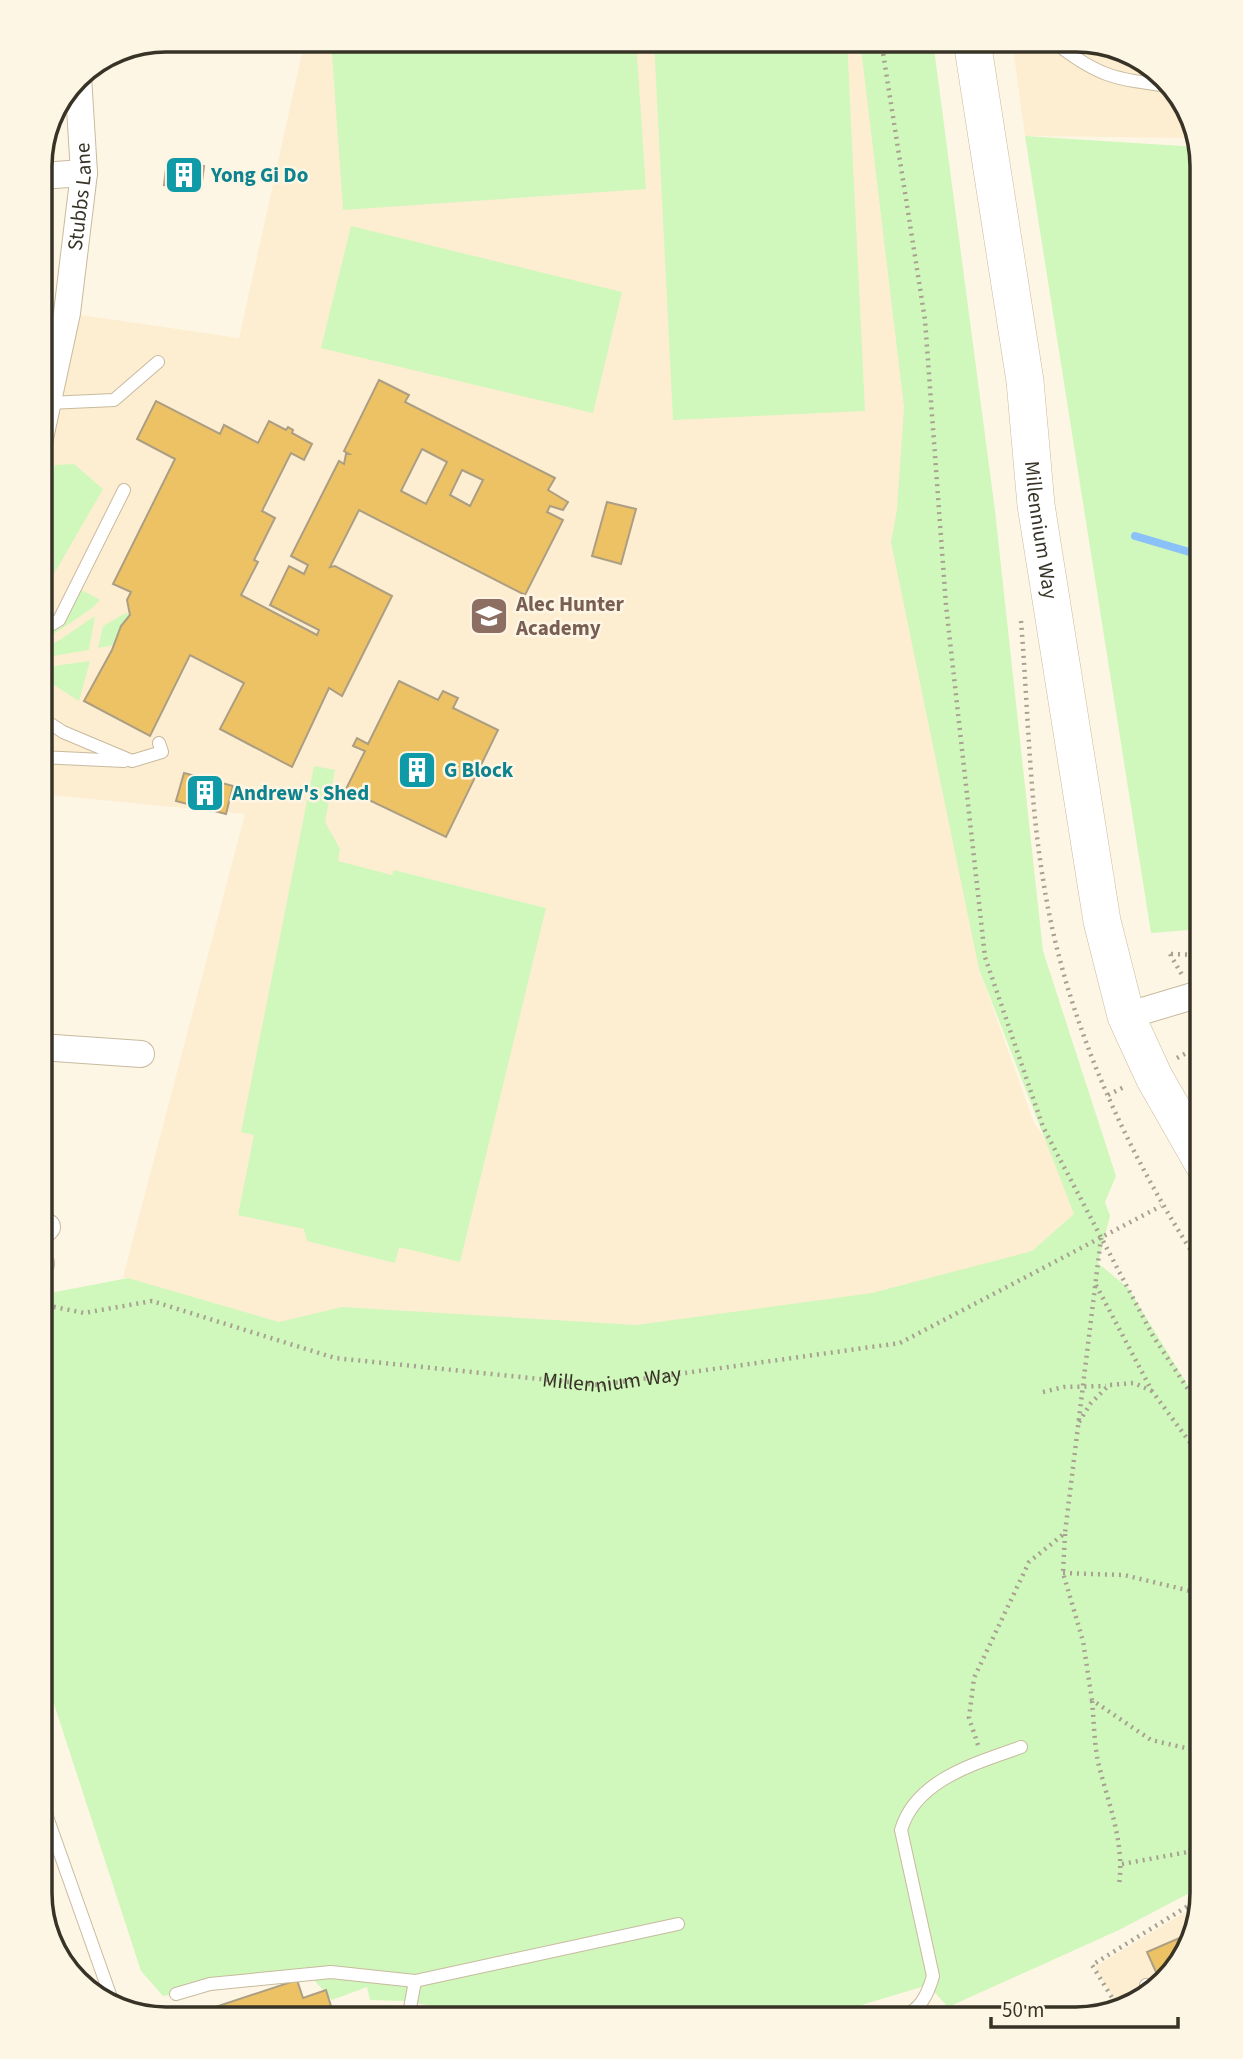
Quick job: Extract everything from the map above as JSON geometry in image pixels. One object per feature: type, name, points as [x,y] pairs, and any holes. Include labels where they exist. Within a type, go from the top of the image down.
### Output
[{"type":"main road","name":"Millennium Way","points":[[974,53],[1025,381],[1043,545],[1102,921],[1126,1017],[1154,1077],[1190,1140]]},
{"type":"street","name":"Stubbs Lane","points":[[53,380],[67,313],[84,173],[79,94]]},
{"type":"street","points":[[53,175],[84,173]]},
{"type":"street","points":[[1126,1017],[1190,997]]},
{"type":"street","points":[[52,1047],[141,1054]]},
{"type":"lane","points":[[1068,53],[1081,63],[1115,79],[1155,84]]},
{"type":"lane","points":[[53,403],[114,400],[158,362]]},
{"type":"lane","points":[[53,624],[59,620],[124,491]]},
{"type":"lane","points":[[53,725],[132,761]]},
{"type":"lane","points":[[53,758],[132,761],[162,752],[159,743]]},
{"type":"lane","points":[[918,2007],[928,1996],[933,1976],[901,1830],[906,1812],[953,1772],[1021,1747]]},
{"type":"lane","points":[[52,1831],[109,1990]]},
{"type":"lane","points":[[176,1994],[210,1984],[331,1972],[415,1981],[678,1924]]},
{"type":"lane","points":[[410,2006],[415,1981]]},
{"type":"path","points":[[883,53],[925,320],[946,605],[985,957],[1043,1127],[1153,1336],[1190,1392]]},
{"type":"path","points":[[1170,954],[1190,955]]},
{"type":"path","name":"Millennium Way","points":[[52,1307],[84,1313],[152,1301],[335,1359],[599,1385],[900,1343],[1161,1206]]},
{"type":"path","points":[[1101,1237],[1065,1533],[1063,1573],[1083,1641],[1098,1761],[1110,1797],[1122,1864],[1119,1885]]},
{"type":"path","points":[[1095,1284],[1152,1391],[1190,1442]]},
{"type":"path","points":[[1043,1392],[1107,1386],[1117,1382],[1134,1383],[1152,1391]]},
{"type":"path","points":[[1078,1424],[1091,1403],[1107,1386]]},
{"type":"path","points":[[984,1761],[969,1718],[974,1678],[1029,1562],[1065,1533]]},
{"type":"path","points":[[1063,1573],[1124,1575],[1190,1591]]},
{"type":"path","points":[[1092,1700],[1151,1740],[1190,1749]]},
{"type":"path","points":[[1122,1864],[1190,1851]]},
{"type":"path","points":[[1114,2000],[1092,1965],[1190,1905]]},
{"type":"shaded area","name":"Alec Hunter Academy","points":[[302,52],[871,53],[979,969],[1034,1123],[1100,1213],[897,1327],[347,1342],[123,1277],[245,814],[53,795],[53,378],[67,313],[239,338]]},
{"type":"shaded area","points":[[1014,53],[1084,53],[1127,64],[1162,91],[1179,116],[1187,138],[1025,136]]},
{"type":"shaded area","points":[[1190,1909],[1179,1943],[1171,1956],[1152,1978],[1127,1995],[1115,2000],[1095,1967]]},
{"type":"green space","points":[[332,52],[637,53],[646,189],[343,210]]},
{"type":"green space","points":[[655,53],[848,53],[865,411],[673,420]]},
{"type":"green space","points":[[862,53],[935,53],[995,511],[1043,951],[1116,1176],[1105,1202],[1110,1216],[1098,1263],[1128,1288],[1190,1389],[1190,1893],[1119,1930],[948,2007],[928,1985],[856,2007],[435,2006],[403,2001],[370,2000],[367,1987],[332,2000],[306,1971],[163,1996],[141,1971],[52,1698],[52,1293],[128,1278],[279,1322],[342,1307],[636,1325],[872,1293],[1032,1251],[1074,1214],[979,969],[891,542],[897,510],[904,407]]},
{"type":"green space","points":[[1025,136],[1189,146],[1190,151],[1190,930],[1151,933]]},
{"type":"green space","points":[[351,226],[622,292],[593,413],[321,348]]},
{"type":"green space","points":[[74,464],[103,489],[53,576],[53,473],[55,465]]},
{"type":"green space","points":[[78,588],[100,600],[53,635],[53,619]]},
{"type":"green space","points":[[126,613],[130,615],[114,645],[98,648],[103,626]]},
{"type":"green space","points":[[95,616],[89,650],[53,656],[53,644]]},
{"type":"green space","points":[[90,661],[79,701],[53,684],[53,666]]},
{"type":"green space","points":[[314,766],[335,770],[325,822],[340,849],[338,861],[392,875],[394,870],[546,908],[460,1262],[399,1247],[395,1263],[307,1241],[304,1229],[238,1215],[254,1135],[241,1132]]},
{"type":"building","name":"Yong Gi Do","points":[[167,161],[204,166],[201,189],[164,185]]},
{"type":"building","points":[[379,380],[409,395],[405,402],[555,478],[548,490],[568,502],[563,510],[550,506],[547,512],[563,520],[525,595],[359,510],[330,567],[335,566],[392,596],[342,696],[329,688],[292,767],[220,729],[244,683],[190,655],[150,736],[84,701],[112,650],[121,626],[130,615],[127,600],[131,592],[113,584],[175,459],[137,439],[156,401],[220,434],[224,425],[258,443],[269,421],[286,430],[288,427],[293,430],[292,433],[312,444],[304,460],[291,453],[262,511],[275,518],[254,560],[258,562],[241,595],[317,635],[319,630],[270,605],[289,566],[304,574],[308,565],[291,556],[339,461],[344,464],[346,454],[349,454],[344,451]],"holes":[[[422,449],[447,462],[426,504],[401,491]],[[462,470],[483,480],[470,506],[450,495]]]},
{"type":"building","points":[[607,502],[636,509],[621,564],[592,556]]},
{"type":"building","name":"G Block","points":[[399,681],[438,700],[443,691],[458,698],[453,708],[498,730],[446,837],[346,789],[365,751],[353,746],[357,738],[368,744]]},
{"type":"building","name":"Andrew's Shed","points":[[184,773],[233,786],[226,814],[176,801]]},
{"type":"building","points":[[1181,1937],[1171,1956],[1157,1973],[1147,1952]]},
{"type":"building","points":[[297,1980],[303,1998],[326,1990],[331,2006],[218,2006]]},
{"type":"waterway","points":[[1135,536],[1190,552]]},
{"type":"place","name":"Yong Gi Do","points":[[184,175]]},
{"type":"place","name":"Alec Hunter Academy","points":[[489,616]]},
{"type":"place","name":"G Block","points":[[417,770]]},
{"type":"place","name":"Andrew's Shed","points":[[205,793]]}]
